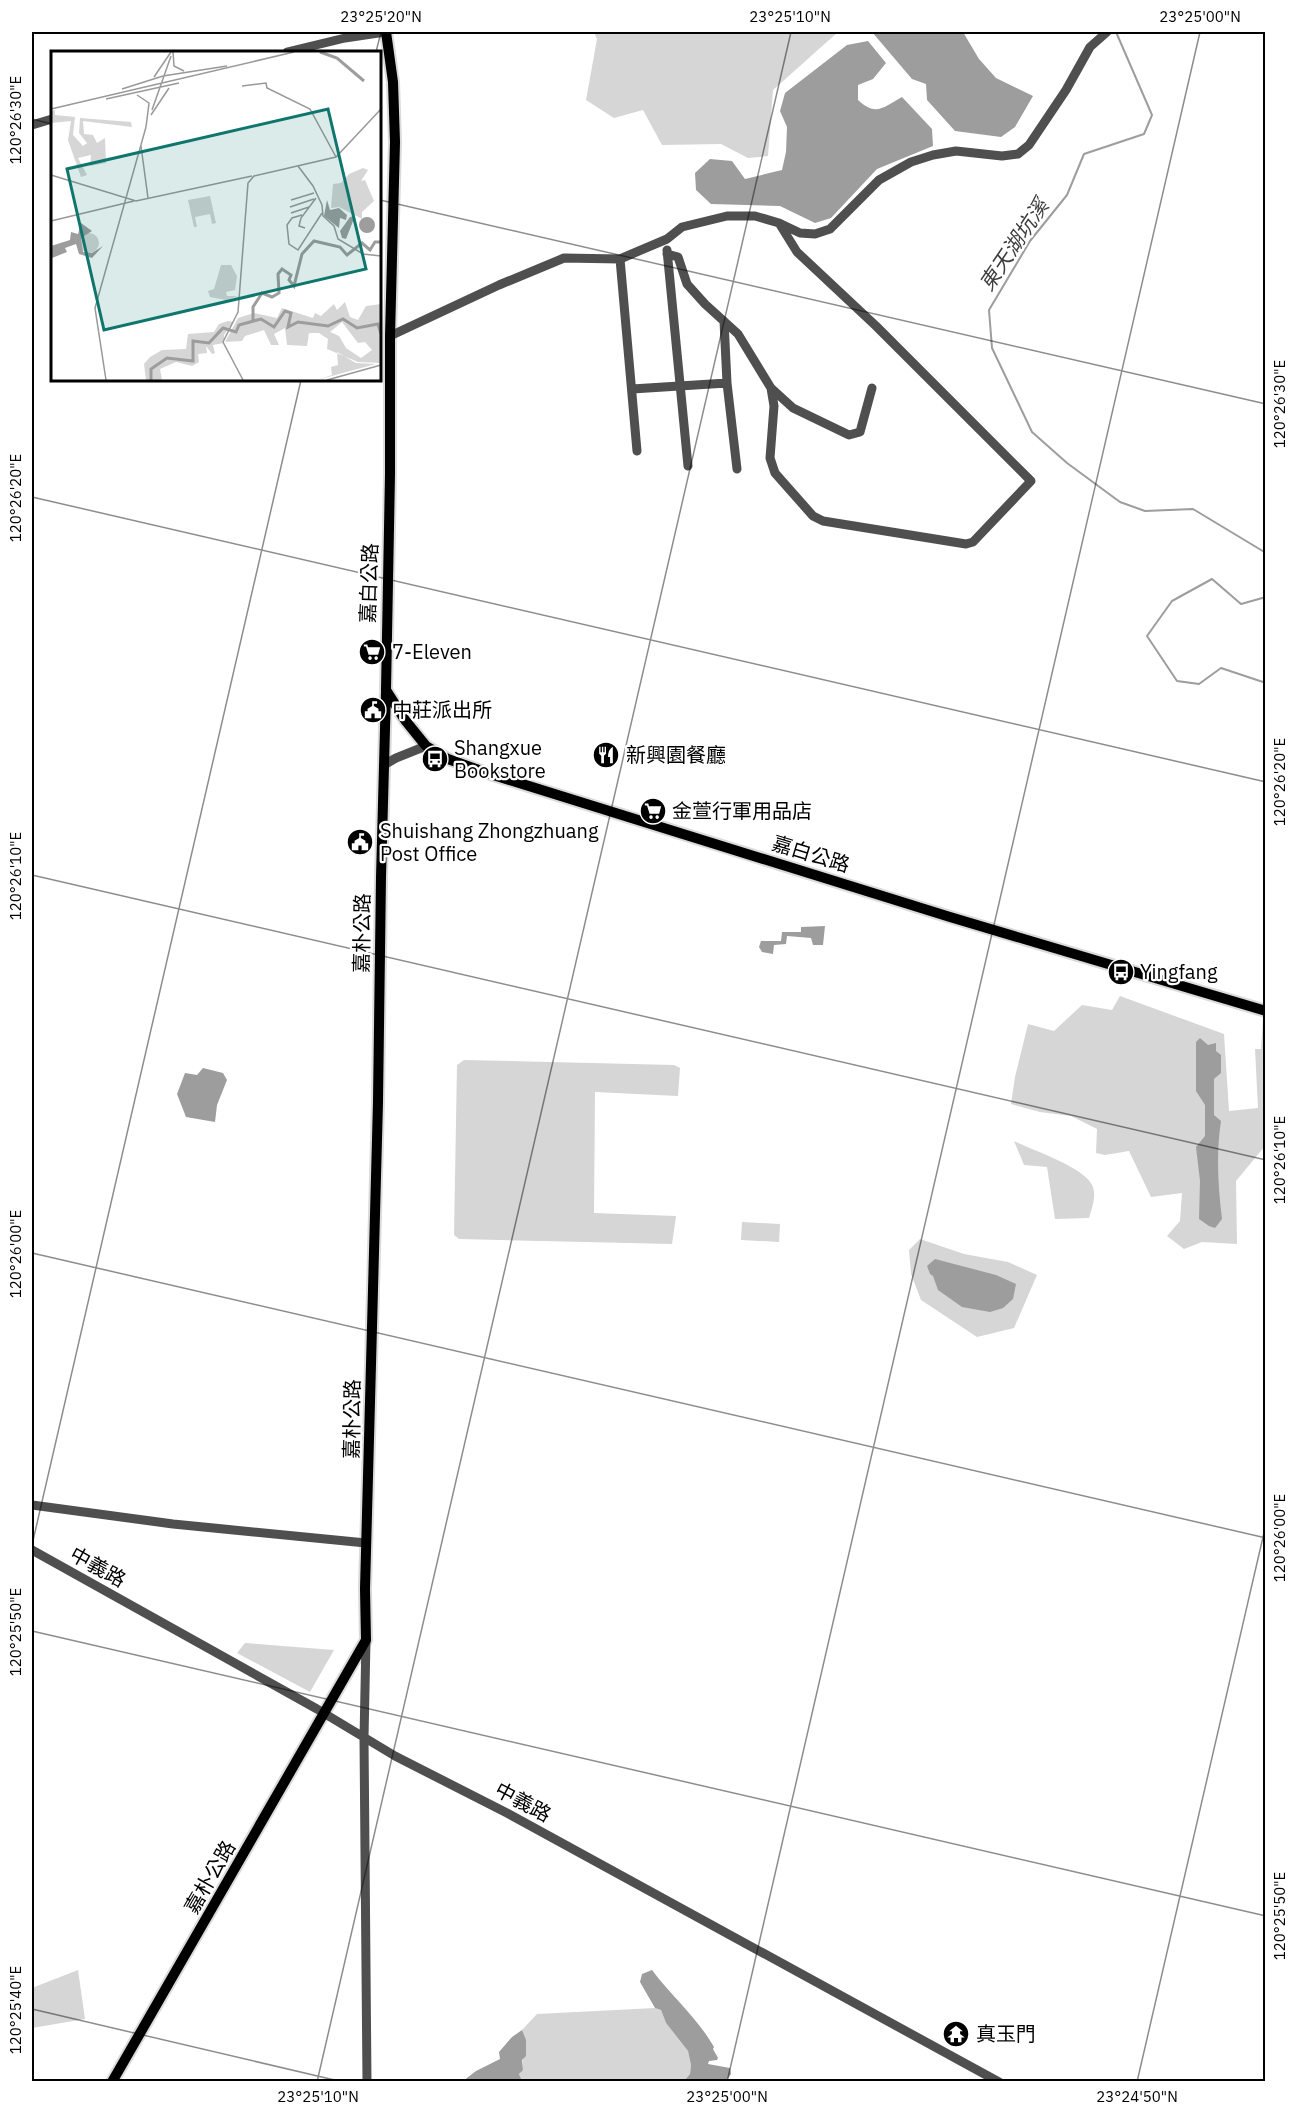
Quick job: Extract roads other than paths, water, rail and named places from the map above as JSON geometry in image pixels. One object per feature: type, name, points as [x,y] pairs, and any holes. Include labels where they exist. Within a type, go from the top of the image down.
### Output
[{"type":"main road","name":"嘉白公路","points":[[386,32],[393,82],[395,142],[390,336],[386,690],[405,720],[426,746],[448,759],[490,774],[950,917],[1266,1011]]},
{"type":"main road","name":"嘉朴公路","points":[[112,2082],[366,1640],[366,1543],[386,690]]},
{"type":"street","points":[[291,51],[345,38],[386,32]]},
{"type":"street","points":[[390,336],[549,262],[564,258],[620,259],[667,239],[682,227],[727,216],[755,216],[779,222],[800,232],[815,234],[830,229],[879,180],[911,162],[956,151],[1002,156],[1018,154],[1029,145],[1066,90],[1090,47],[1107,32]]},
{"type":"street","points":[[32,124],[51,119]]},
{"type":"street","points":[[771,388],[774,406],[770,458],[775,473],[813,516],[824,521],[966,544],[973,542],[1031,481],[876,326],[797,252],[779,222]]},
{"type":"street","points":[[667,239],[688,466]]},
{"type":"street","points":[[667,254],[678,257],[687,284],[738,334],[771,388],[793,408],[849,435],[860,432],[872,388]]},
{"type":"street","points":[[620,259],[637,451]]},
{"type":"street","points":[[724,321],[727,382],[737,469]]},
{"type":"street","points":[[632,389],[727,382]]},
{"type":"street","points":[[384,765],[426,746]]},
{"type":"street","points":[[32,1505],[173,1524],[366,1543]]},
{"type":"street","name":"中義路","points":[[32,1550],[325,1714],[395,1756],[507,1813],[999,2082]]},
{"type":"street","points":[[366,1640],[364,1738],[367,2082]]},
{"type":"waterway","name":"東天湖坑溪","points":[[1116,32],[1152,115],[1144,134],[1084,154],[1067,195],[1030,241],[989,310],[992,348],[1032,432],[1067,463],[1120,502],[1145,511],[1193,509],[1266,553]]},
{"type":"waterway","name":"東天湖坑溪","points":[[1266,597],[1241,604],[1212,579],[1172,601],[1147,636],[1177,681],[1199,684],[1221,668],[1266,683]]},
{"type":"place","name":"7-Eleven","points":[[372,652]]},
{"type":"place","name":"中莊派出所","points":[[373,710]]},
{"type":"place","name":"新興園餐廳","points":[[606,755]]},
{"type":"place","name":"Shangxue Bookstore","points":[[435,759]]},
{"type":"place","name":"金萱行軍用品店","points":[[653,811]]},
{"type":"place","name":"Shuishang Zhongzhuang Post Office","points":[[360,842]]},
{"type":"place","name":"Yingfang","points":[[1121,972]]},
{"type":"place","name":"真玉門","points":[[956,2034]]}]
